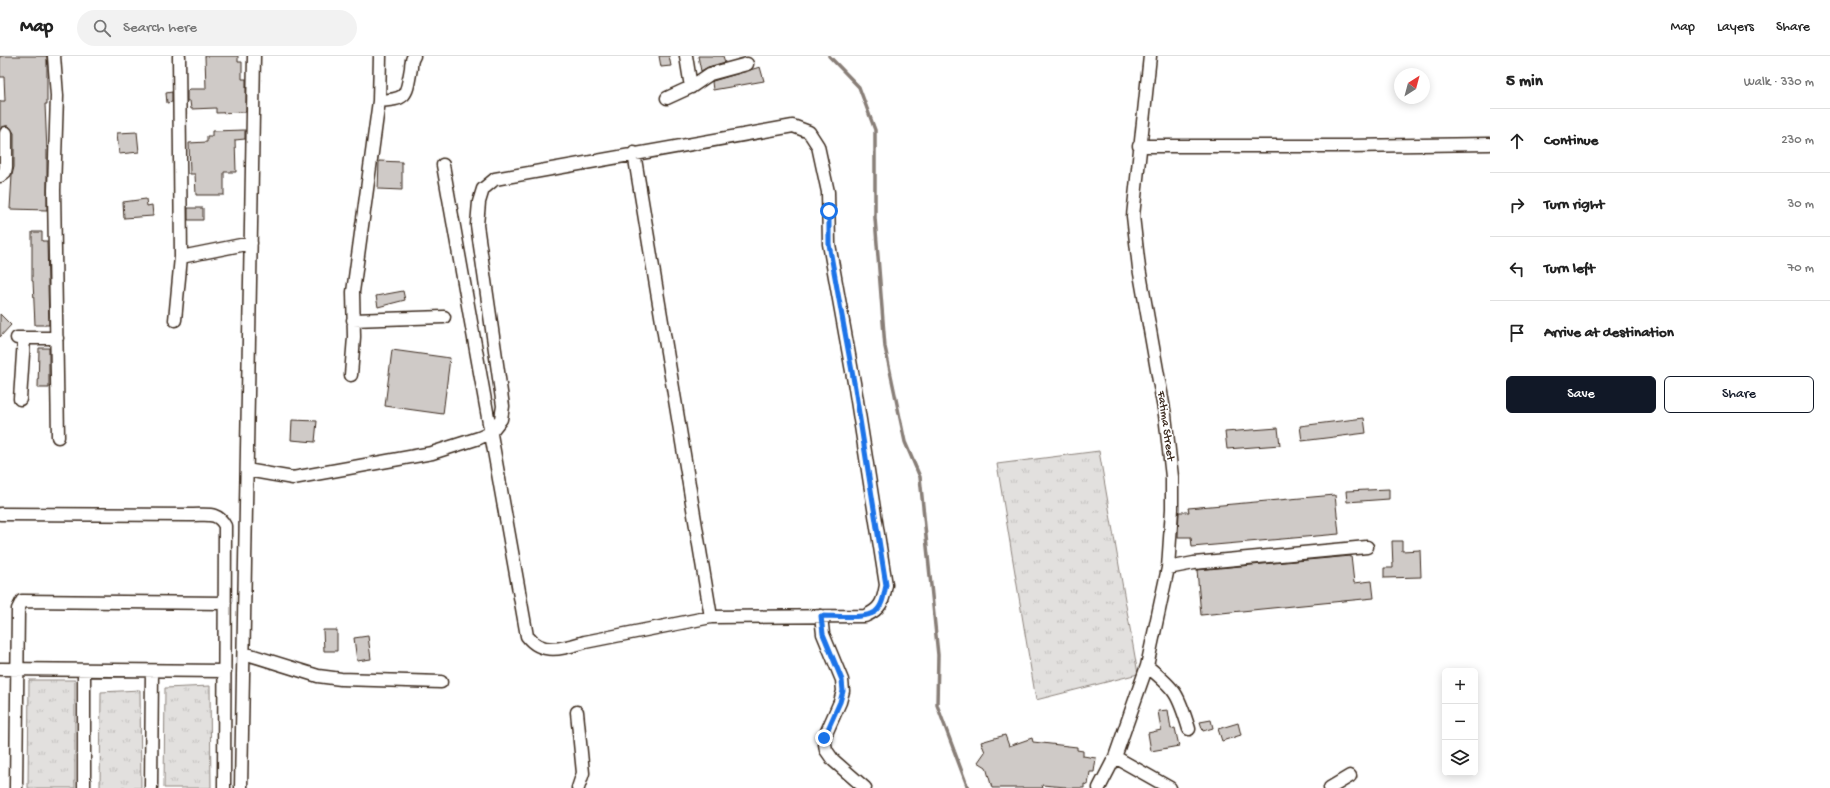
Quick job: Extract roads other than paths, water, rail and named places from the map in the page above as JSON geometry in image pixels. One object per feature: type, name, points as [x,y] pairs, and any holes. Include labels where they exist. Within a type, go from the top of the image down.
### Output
[{"type":"street","points":[[54,56],[57,96],[54,190],[58,438]]},
{"type":"street","points":[[175,320],[181,257],[179,56]]},
{"type":"street","points":[[241,788],[254,56]]},
{"type":"street","points":[[351,375],[354,337],[353,292],[379,101],[380,56]]},
{"type":"street","points":[[379,101],[396,100],[403,97],[408,87],[414,56]]},
{"type":"street","points":[[686,56],[691,87]]},
{"type":"street","name":"Fatima Street","points":[[1099,788],[1115,757],[1147,666],[1168,568],[1172,509],[1172,477],[1165,415],[1139,268],[1133,216],[1139,146],[1150,56]]},
{"type":"street","points":[[667,98],[691,87],[710,74],[747,64]]},
{"type":"street","points":[[247,470],[292,478],[432,453],[490,433],[501,419],[504,406],[477,225],[479,202],[483,189],[495,178],[793,126],[809,132],[818,146],[828,192],[829,244],[855,388],[886,585],[883,600],[876,611],[865,616],[712,617],[566,647],[549,649],[540,648],[532,643],[527,636],[490,433],[443,165]]},
{"type":"street","points":[[0,176],[5,172],[6,167],[6,133]]},
{"type":"street","points":[[1139,146],[1490,144]]},
{"type":"street","points":[[634,153],[712,617]]},
{"type":"street","points":[[181,257],[251,243]]},
{"type":"street","points":[[353,320],[444,317]]},
{"type":"street","points":[[20,399],[20,338],[57,338]]},
{"type":"street","points":[[0,514],[218,516],[225,526],[224,788]]},
{"type":"street","points":[[1168,568],[1194,564],[1367,547]]},
{"type":"street","points":[[16,788],[18,609],[22,601],[225,603]]},
{"type":"street","points":[[821,616],[823,634],[842,680],[843,691],[840,702],[824,738],[826,750],[833,760],[865,788]]},
{"type":"street","points":[[244,653],[318,676],[341,679],[441,682]]},
{"type":"street","points":[[1147,666],[1165,680],[1174,690],[1180,701],[1189,729]]},
{"type":"street","points":[[0,669],[17,668],[225,672]]},
{"type":"street","points":[[84,670],[84,788]]},
{"type":"street","points":[[151,788],[152,671]]},
{"type":"street","points":[[577,712],[583,773],[578,788]]},
{"type":"street","points":[[1115,757],[1170,788]]},
{"type":"street","points":[[1330,788],[1350,776]]},
{"type":"waterway","points":[[829,56],[859,87],[875,130],[875,218],[885,347],[905,442],[920,477],[938,655],[937,705],[968,788]]}]
